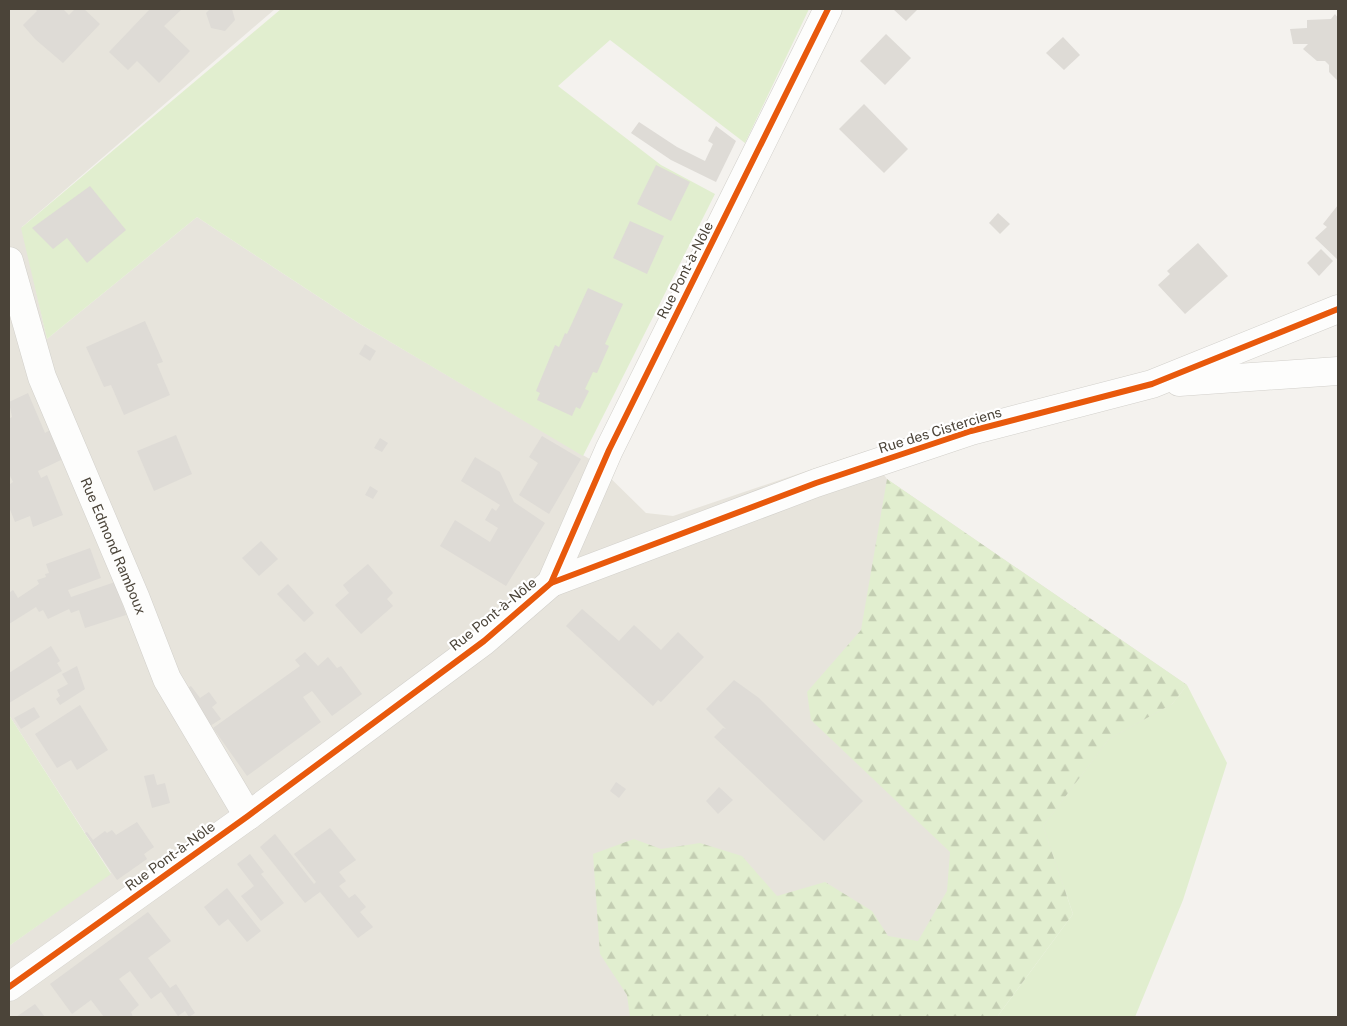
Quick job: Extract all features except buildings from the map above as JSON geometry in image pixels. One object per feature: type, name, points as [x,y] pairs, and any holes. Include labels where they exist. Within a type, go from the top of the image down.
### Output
[{"type":"street","name":"Rue Pont-à-Nôle","points":[[9,987],[248,816],[484,641],[551,583],[608,450],[828,9]]},
{"type":"street","name":"Rue Edmond Ramboux","points":[[9,261],[42,376],[136,599],[166,679],[248,816]]},
{"type":"street","name":"Rue des Cisterciens","points":[[551,583],[816,483],[971,431],[1152,384],[1338,310]]},
{"type":"street","points":[[1152,384],[1338,370]]},
{"type":"shaded area","points":[[9,9],[275,9],[22,227],[47,339],[197,217],[360,324],[593,461],[646,513],[673,516],[866,451],[887,479],[1187,685],[1172,704],[997,1017],[9,1017],[9,946],[111,873],[9,715]]},
{"type":"green space","points":[[281,9],[809,9],[745,143],[610,40],[558,86],[661,165],[715,194],[583,456],[360,324],[197,217],[47,339],[21,228]]},
{"type":"green space","points":[[887,479],[1187,685],[1172,704],[1109,739],[1043,826],[1073,914],[997,1017],[630,1017],[627,995],[600,954],[593,854],[634,839],[661,849],[700,843],[742,856],[777,896],[825,882],[872,911],[888,936],[918,941],[947,891],[950,852],[811,720],[807,692],[861,630]]},
{"type":"green space","points":[[1187,685],[1227,763],[1183,900],[1135,1017],[997,1017],[1073,914],[1043,826],[1109,739],[1172,704]]},
{"type":"green space","points":[[9,715],[111,874],[9,946]]},
{"type":"cycle path","points":[[9,987],[248,816],[484,641],[551,583],[609,450],[828,9]]},
{"type":"cycle path","points":[[551,583],[816,483],[971,431],[1152,384],[1338,309]]}]
